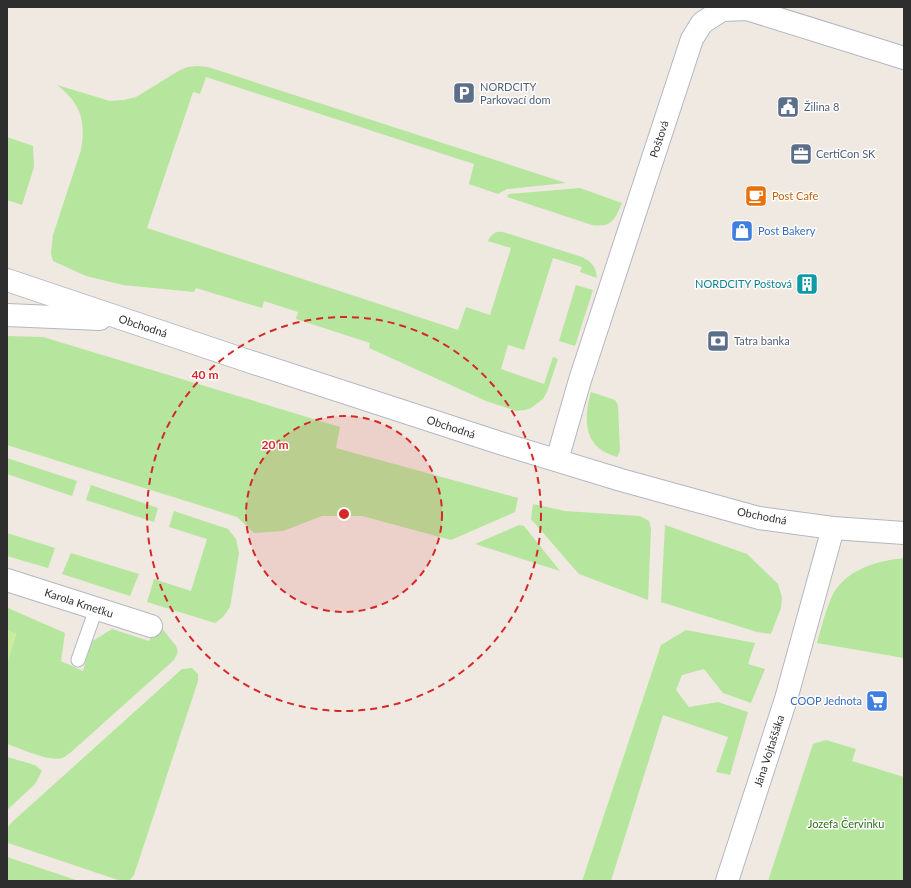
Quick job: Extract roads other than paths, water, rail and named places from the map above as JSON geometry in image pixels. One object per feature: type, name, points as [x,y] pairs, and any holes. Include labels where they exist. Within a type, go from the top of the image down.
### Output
[{"type":"street","name":"Poštová","points":[[557,460],[580,380],[689,46],[692,38],[702,24],[722,10],[747,9],[904,58]]},
{"type":"street","name":"Obchodná","points":[[7,280],[125,320],[621,480],[759,518],[833,528],[904,533]]},
{"type":"street","points":[[7,315],[125,320]]},
{"type":"street","name":"Jána Vojtaššáka","points":[[727,881],[786,699],[833,528]]},
{"type":"street","name":"Karola Kmeťku","points":[[7,580],[151,626]]},
{"type":"lane","points":[[78,660],[96,609]]},
{"type":"place","name":"NORDCITY Parkovací dom","points":[[464,93]]},
{"type":"place","name":"Žilina 8","points":[[788,107]]},
{"type":"place","name":"CertiCon SK","points":[[801,154]]},
{"type":"place","name":"Post Cafe","points":[[756,196]]},
{"type":"place","name":"Post Bakery","points":[[742,231]]},
{"type":"place","name":"NORDCITY Poštová","points":[[807,284]]},
{"type":"place","name":"Tatra banka","points":[[718,341]]},
{"type":"place","name":"COOP Jednota","points":[[877,701]]},
{"type":"park label","name":"Jozefa Červinku","points":[[846,824]]}]
